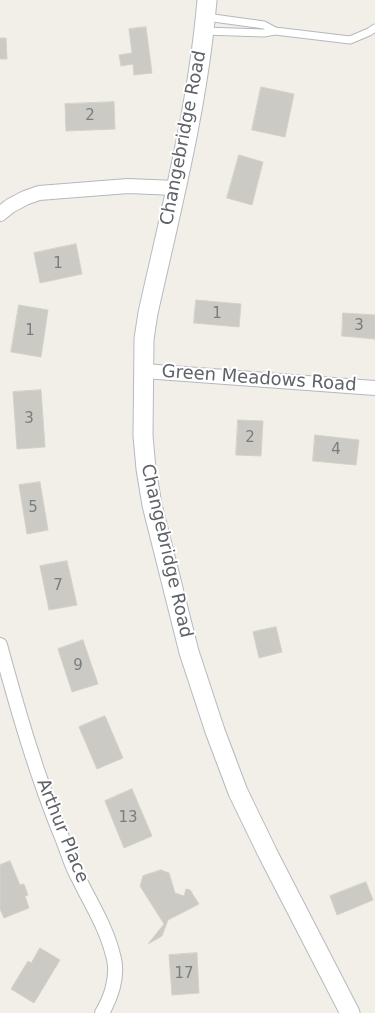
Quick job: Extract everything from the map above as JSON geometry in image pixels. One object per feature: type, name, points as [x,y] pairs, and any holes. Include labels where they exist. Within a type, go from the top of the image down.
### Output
[{"type":"main road","name":"Changebridge Road","points":[[206,16],[187,139],[148,313],[144,339],[143,436],[146,469],[150,496],[174,600],[215,731],[238,792],[350,1013]]},
{"type":"street","points":[[0,214],[25,198],[40,193],[128,186],[176,188]]},
{"type":"street","name":"Green Meadows Road","points":[[144,372],[375,388]]},
{"type":"street","name":"Arthur Place","points":[[0,645],[16,706],[54,819],[78,879],[91,900],[104,929],[114,960],[113,986],[102,1013]]},
{"type":"lane","points":[[206,16],[264,33],[275,31],[350,40],[375,28]]},
{"type":"lane","points":[[206,16],[264,25],[275,31]]},
{"type":"building","points":[[146,27],[152,73],[134,75],[133,64],[121,66],[119,55],[132,53],[129,29]]},
{"type":"building","points":[[0,38],[6,38],[7,59],[0,59]]},
{"type":"building","points":[[261,87],[294,94],[285,137],[252,130]]},
{"type":"building","points":[[114,102],[115,129],[66,131],[65,104]]},
{"type":"building","points":[[239,155],[263,162],[252,205],[227,198]]},
{"type":"building","points":[[76,244],[82,274],[40,283],[34,253]]},
{"type":"building","points":[[196,300],[241,304],[239,327],[194,323]]},
{"type":"building","points":[[19,305],[48,310],[41,357],[11,352]]},
{"type":"building","points":[[343,313],[375,315],[375,339],[342,336]]},
{"type":"building","points":[[41,390],[45,447],[17,449],[13,392]]},
{"type":"building","points":[[238,420],[263,421],[261,456],[236,455]]},
{"type":"building","points":[[315,435],[359,440],[356,465],[313,461]]},
{"type":"building","points":[[40,482],[48,530],[27,534],[19,485]]},
{"type":"building","points":[[67,561],[77,605],[49,610],[40,566]]},
{"type":"building","points":[[276,627],[282,652],[259,658],[253,632]]},
{"type":"building","points":[[83,640],[98,684],[72,692],[58,649]]},
{"type":"building","points":[[105,716],[123,758],[97,769],[79,727]]},
{"type":"building","points":[[132,789],[152,836],[124,848],[105,801]]},
{"type":"building","points":[[10,861],[20,885],[24,884],[28,895],[25,896],[29,908],[4,918],[0,909],[0,865]]},
{"type":"building","points":[[161,870],[169,873],[175,893],[184,896],[186,889],[190,890],[199,904],[168,920],[162,936],[148,944],[164,924],[140,886],[143,876]]},
{"type":"building","points":[[366,882],[373,900],[337,915],[330,896]]},
{"type":"building","points":[[40,948],[60,960],[34,1003],[11,989],[28,961],[31,963]]},
{"type":"building","points":[[197,953],[199,993],[172,995],[169,955]]}]
